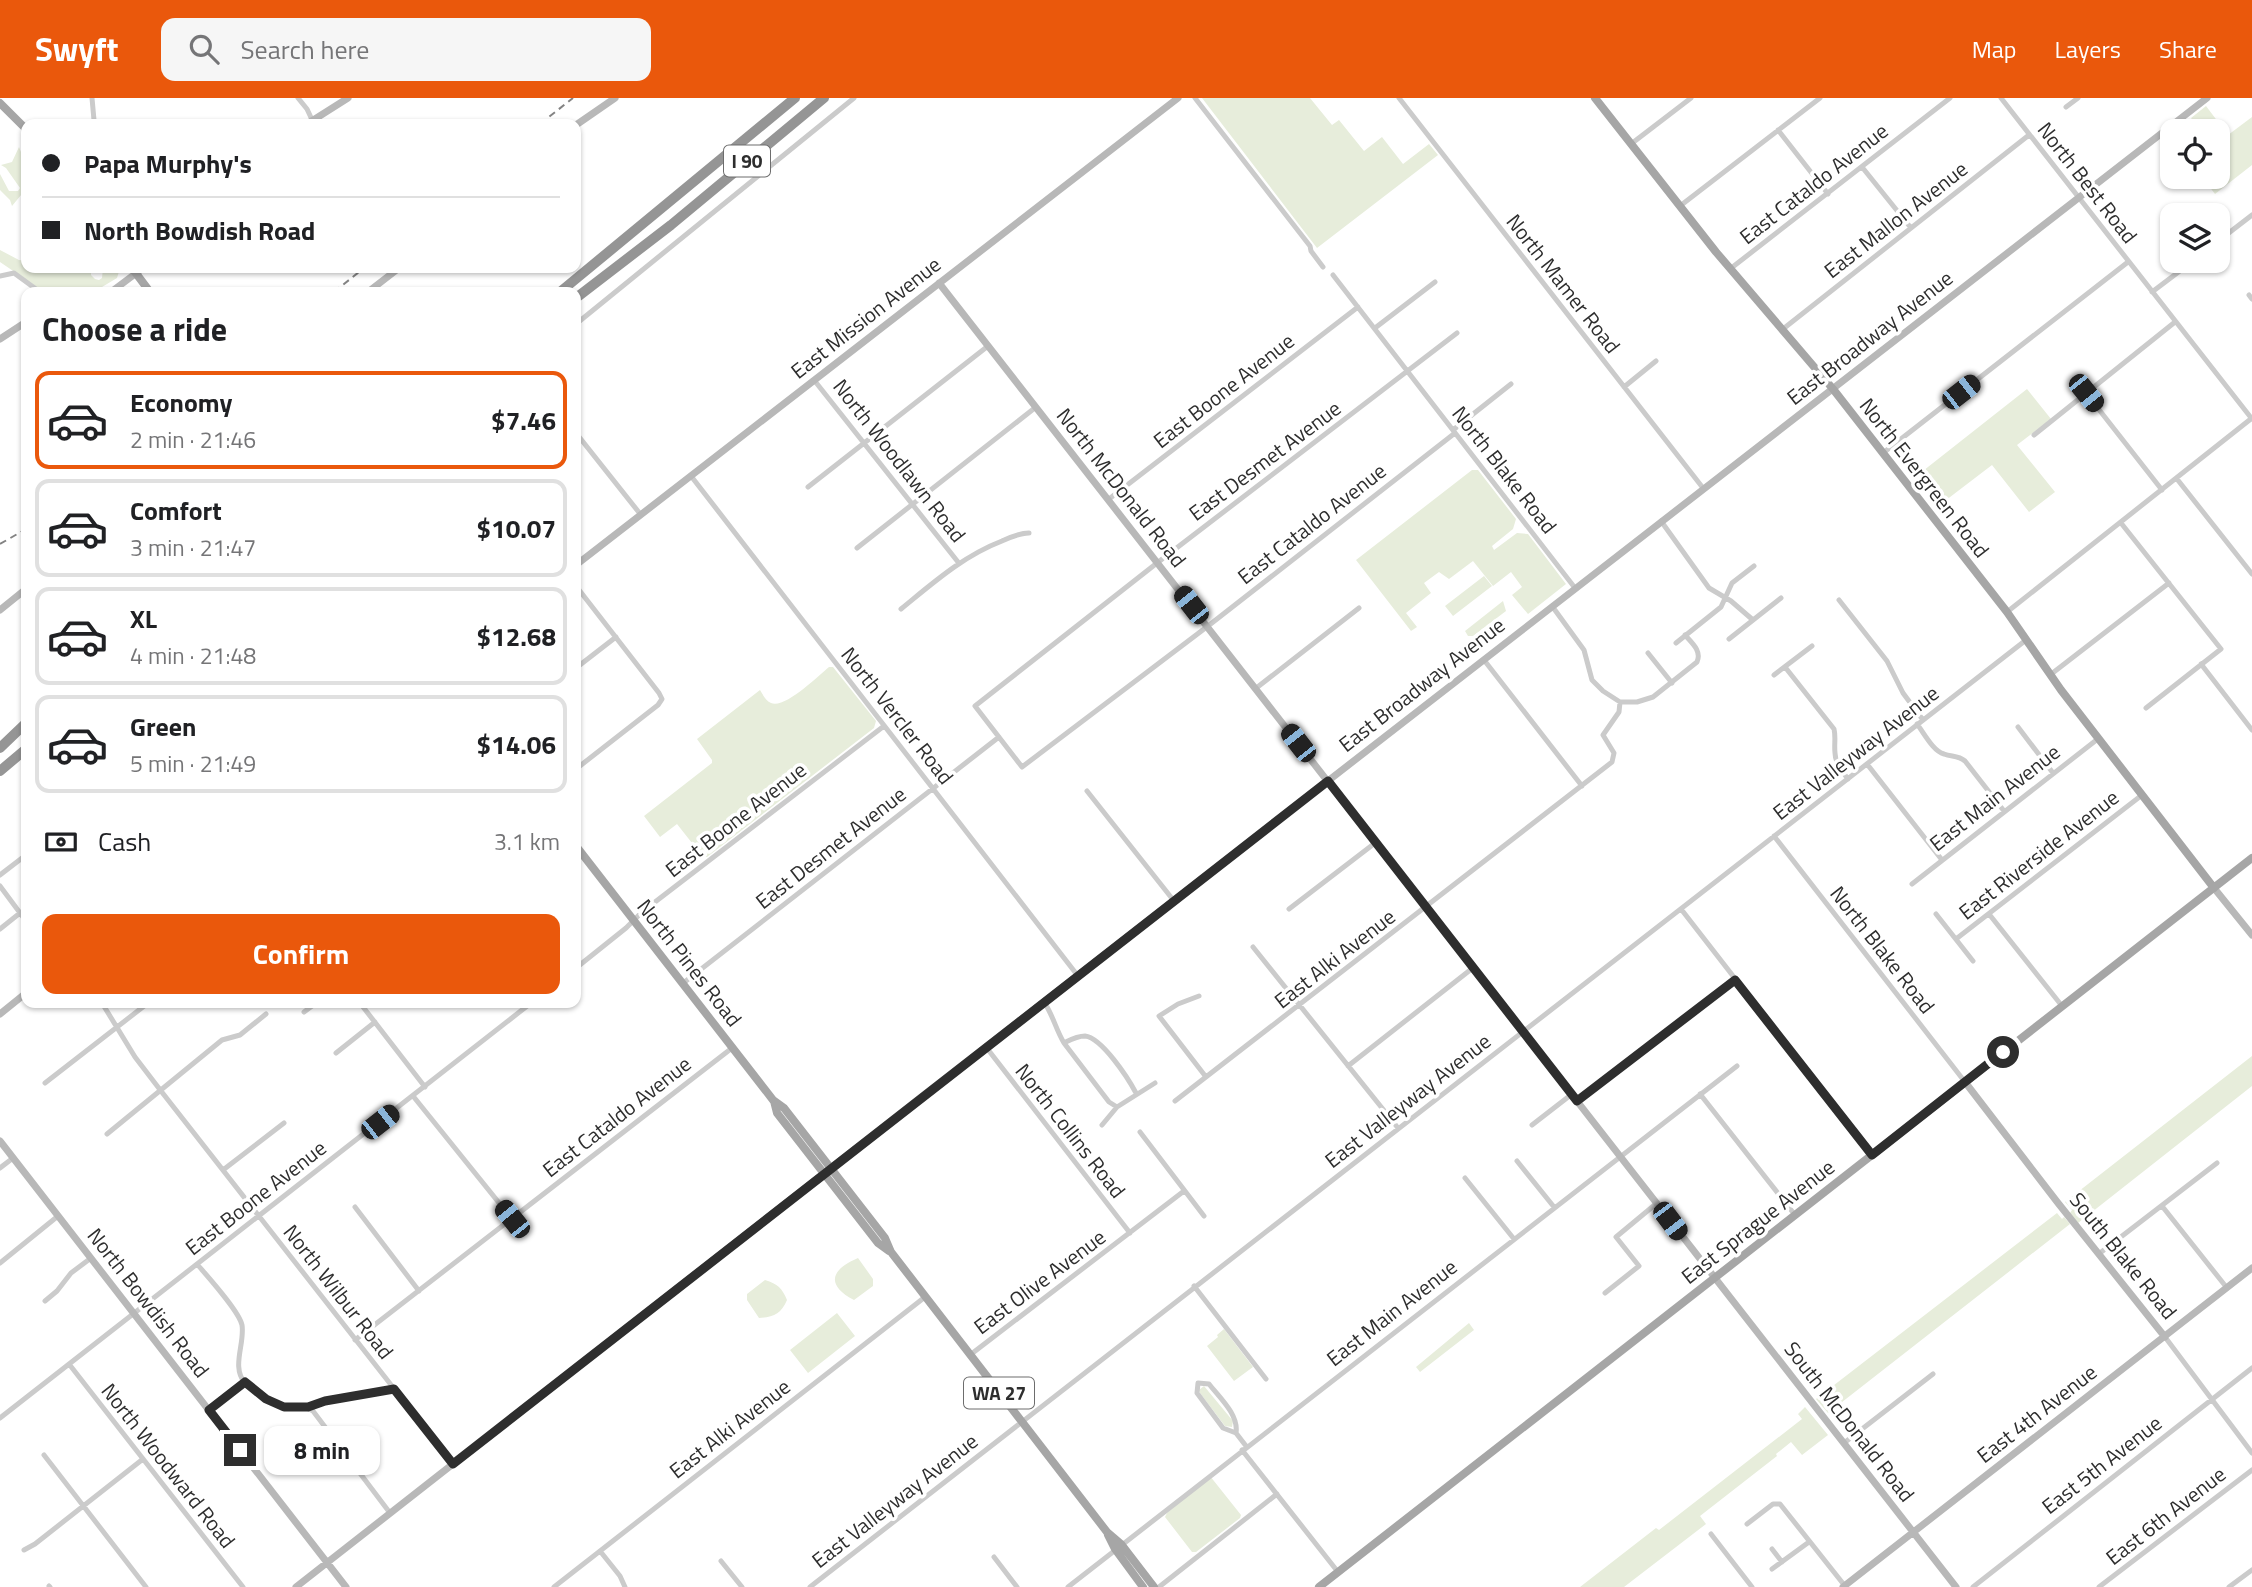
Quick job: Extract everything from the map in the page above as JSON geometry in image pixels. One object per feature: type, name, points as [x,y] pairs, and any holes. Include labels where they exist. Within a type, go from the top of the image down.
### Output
[{"type":"highway","name":"I 90","points":[[566,287],[795,98]]},
{"type":"highway","name":"I 90","points":[[581,294],[671,225],[824,98]]},
{"type":"highway","points":[[581,268],[659,211]]},
{"type":"highway","points":[[581,302],[671,225]]},
{"type":"highway","points":[[557,287],[575,273]]},
{"type":"highway","points":[[0,749],[21,730]]},
{"type":"highway","points":[[0,771],[21,753]]},
{"type":"highway","points":[[0,776],[21,761]]},
{"type":"main road","name":"North Evergreen Road","points":[[1595,98],[1730,269],[1833,389],[2007,612],[2050,675],[2214,888]]},
{"type":"main road","points":[[0,103],[21,124]]},
{"type":"main road","name":"North Pines Road","points":[[581,852],[773,1100],[777,1113],[828,1171],[878,1243],[891,1252],[1107,1532],[1143,1587]]},
{"type":"main road","name":"East Sprague Avenue","points":[[1321,1586],[2252,858]]},
{"type":"main road","name":"North Pines Road","points":[[1118,1547],[1156,1587]]},
{"type":"street","points":[[92,98],[94,119]]},
{"type":"street","points":[[298,98],[307,109],[310,119]]},
{"type":"street","points":[[317,119],[348,98]]},
{"type":"street","points":[[581,122],[615,98]]},
{"type":"street","points":[[581,320],[854,98]]},
{"type":"street","name":"East Mission Avenue","points":[[581,561],[1178,98]]},
{"type":"street","points":[[1195,98],[1310,246],[1323,267]]},
{"type":"street","name":"North Mamer Road","points":[[1399,98],[1703,488]]},
{"type":"street","points":[[1631,144],[1691,98]]},
{"type":"street","points":[[1680,206],[1819,98]]},
{"type":"street","name":"East Cataldo Avenue","points":[[1730,269],[1950,98]]},
{"type":"street","name":"North Best Road","points":[[2001,98],[2252,419]]},
{"type":"street","points":[[2066,107],[2078,98]]},
{"type":"street","name":"East Broadway Avenue","points":[[296,1587],[1703,488],[2207,98]]},
{"type":"street","points":[[1778,130],[1828,194]]},
{"type":"street","name":"East Mallon Avenue","points":[[1783,329],[2029,135]]},
{"type":"street","points":[[1862,167],[1911,228]]},
{"type":"street","points":[[2230,232],[2252,215]]},
{"type":"street","points":[[1883,453],[2129,262]]},
{"type":"street","points":[[0,276],[14,272],[34,287]]},
{"type":"street","points":[[117,287],[133,273]]},
{"type":"street","points":[[374,287],[392,273]]},
{"type":"street","points":[[2152,292],[2177,273]]},
{"type":"street","name":"North Blake Road","points":[[1333,275],[1575,588]]},
{"type":"street","points":[[1375,328],[1435,282]]},
{"type":"street","name":"North McDonald Road","points":[[939,283],[1425,908],[1524,1031],[1714,1279]]},
{"type":"street","name":"East Boone Avenue","points":[[1109,499],[1358,307]]},
{"type":"street","points":[[2034,435],[2175,322]]},
{"type":"street","points":[[0,339],[21,325]]},
{"type":"street","points":[[1409,371],[1457,333]]},
{"type":"street","points":[[808,487],[988,346]]},
{"type":"street","points":[[1624,387],[1656,361]]},
{"type":"street","name":"East Desmet Avenue","points":[[682,984],[999,737],[975,706],[1409,371]]},
{"type":"street","name":"North Woodlawn Road","points":[[814,380],[958,562]]},
{"type":"street","name":"East Cataldo Avenue","points":[[999,737],[1022,767],[1208,626],[1511,384]]},
{"type":"street","points":[[2086,393],[2162,490]]},
{"type":"street","points":[[857,548],[1036,407]]},
{"type":"street","points":[[2007,612],[2252,419]]},
{"type":"street","points":[[581,439],[641,515]]},
{"type":"street","name":"North Vercler Road","points":[[691,476],[1077,976]]},
{"type":"street","points":[[2177,478],[2252,574]]},
{"type":"street","points":[[1661,521],[1709,588],[1725,597],[1753,621]]},
{"type":"street","points":[[2121,523],[2221,649],[2146,708]]},
{"type":"street","points":[[901,609],[958,562],[988,546],[1022,533],[1029,533]]},
{"type":"street","points":[[1676,643],[1721,607],[1732,583],[1754,566]]},
{"type":"street","points":[[2050,675],[2169,583]]},
{"type":"street","points":[[581,592],[662,699],[658,705],[581,765]]},
{"type":"street","points":[[0,610],[21,593]]},
{"type":"street","points":[[1729,639],[1782,598]]},
{"type":"street","points":[[1839,600],[1887,661],[1903,693],[1923,720]]},
{"type":"street","points":[[1552,606],[1584,650],[1592,680],[1620,702],[1637,702],[1653,697],[1699,660],[1698,651],[1685,635]]},
{"type":"street","points":[[1255,689],[1359,608]]},
{"type":"street","points":[[581,664],[616,637]]},
{"type":"street","name":"East Valleyway Avenue","points":[[810,1587],[2026,640]]},
{"type":"street","points":[[1774,675],[1812,646]]},
{"type":"street","points":[[1648,653],[1672,683]]},
{"type":"street","points":[[1483,660],[1582,786]]},
{"type":"street","points":[[2201,664],[2252,730]]},
{"type":"street","points":[[1785,667],[1833,729],[1836,736],[1835,755],[1838,765],[1848,779]]},
{"type":"street","name":"East Alki Avenue","points":[[1175,1101],[1301,1006],[1612,762],[1614,753],[1603,735],[1619,712],[1620,702]]},
{"type":"street","points":[[1917,724],[1938,751],[1946,755],[1956,755],[1965,761],[2004,811]]},
{"type":"street","name":"East Boone Avenue","points":[[581,964],[884,726]]},
{"type":"street","points":[[2018,727],[2053,773]]},
{"type":"street","name":"East Main Avenue","points":[[1912,884],[2099,738]]},
{"type":"street","points":[[1867,765],[1942,860]]},
{"type":"street","points":[[1087,791],[1174,901]]},
{"type":"street","name":"East Riverside Avenue","points":[[1956,939],[2142,795]]},
{"type":"street","name":"North Blake Road","points":[[1774,836],[1965,1083]]},
{"type":"street","points":[[1289,909],[1375,843]]},
{"type":"street","points":[[0,875],[21,859]]},
{"type":"street","points":[[0,886],[20,913],[0,929]]},
{"type":"street","points":[[2214,888],[2252,936]]},
{"type":"street","points":[[1681,909],[1872,1155]]},
{"type":"street","points":[[1936,914],[1973,961]]},
{"type":"street","points":[[1989,914],[2062,1006]]},
{"type":"street","points":[[1253,947],[1398,1128]]},
{"type":"street","points":[[1348,1066],[1474,967]]},
{"type":"street","points":[[1532,1125],[1735,980]]},
{"type":"street","points":[[1199,996],[1178,1004],[1159,1016],[1206,1077]]},
{"type":"street","points":[[0,1014],[21,997]]},
{"type":"street","points":[[1044,1002],[1051,1012],[1057,1033],[1109,1102],[1117,1107]]},
{"type":"street","name":"North Wilbur Road","points":[[105,1008],[161,1091],[453,1464]]},
{"type":"street","points":[[45,1083],[142,1008]]},
{"type":"street","points":[[304,1012],[309,1008]]},
{"type":"street","points":[[364,1008],[425,1087]]},
{"type":"street","name":"East Boone Avenue","points":[[0,1418],[525,1008]]},
{"type":"street","points":[[107,1134],[222,1040],[240,1035],[266,1014]]},
{"type":"street","points":[[336,1053],[375,1022]]},
{"type":"street","points":[[1064,1043],[1081,1035],[1093,1038],[1101,1044],[1136,1093]]},
{"type":"street","name":"North Collins Road","points":[[986,1047],[1130,1233]]},
{"type":"street","name":"East Cataldo Avenue","points":[[355,1340],[732,1048]]},
{"type":"street","name":"East Main Avenue","points":[[1068,1587],[1737,1066]]},
{"type":"street","points":[[1102,1125],[1117,1107],[1155,1083]]},
{"type":"street","name":"South Blake Road","points":[[1965,1083],[2165,1336],[2252,1453]]},
{"type":"street","points":[[1700,1094],[1794,1215]]},
{"type":"street","points":[[414,1096],[512,1219]]},
{"type":"street","points":[[223,1170],[284,1123]]},
{"type":"street","points":[[1140,1132],[1204,1216]]},
{"type":"street","name":"North Bowdish Road","points":[[0,1141],[346,1587]]},
{"type":"street","points":[[0,1168],[13,1158]]},
{"type":"street","points":[[1517,1161],[1554,1207]]},
{"type":"street","points":[[2100,1253],[2217,1163]]},
{"type":"street","points":[[1465,1178],[1514,1239]]},
{"type":"street","name":"East Olive Avenue","points":[[970,1355],[1184,1191]]},
{"type":"street","points":[[1605,1293],[1639,1266],[1616,1237],[1657,1203]]},
{"type":"street","points":[[2162,1206],[2227,1288]]},
{"type":"street","points":[[355,1207],[419,1291]]},
{"type":"street","points":[[0,1262],[58,1216]]},
{"type":"street","points":[[45,1301],[71,1273],[91,1258]]},
{"type":"street","points":[[197,1264],[239,1317],[242,1330],[239,1371],[245,1382],[266,1399],[284,1407],[308,1407],[325,1401],[394,1389]]},
{"type":"street","name":"East 4th Avenue","points":[[1844,1587],[2252,1268]]},
{"type":"street","name":"South McDonald Road","points":[[1714,1279],[1956,1587]]},
{"type":"street","points":[[1194,1286],[1266,1379]]},
{"type":"street","name":"East Alki Avenue","points":[[554,1587],[925,1297]]},
{"type":"street","name":"North Woodward Road","points":[[69,1364],[243,1587]]},
{"type":"street","name":"East 5th Avenue","points":[[1973,1587],[2252,1368]]},
{"type":"street","points":[[1844,1443],[1933,1374]]},
{"type":"street","points":[[209,1410],[245,1382]]},
{"type":"street","points":[[1236,1433],[1223,1428],[1197,1394],[1198,1384],[1209,1384],[1235,1418],[1236,1433],[1244,1448],[1338,1572]]},
{"type":"street","points":[[308,1407],[390,1513]]},
{"type":"street","points":[[44,1455],[146,1587]]},
{"type":"street","points":[[24,1550],[143,1459]]},
{"type":"street","name":"East 6th Avenue","points":[[2099,1587],[2252,1470]]},
{"type":"street","points":[[1156,1587],[1277,1494]]},
{"type":"street","points":[[1747,1524],[1777,1503],[1844,1587]]},
{"type":"street","points":[[1711,1534],[1752,1587]]},
{"type":"street","points":[[1772,1569],[1809,1542]]},
{"type":"street","points":[[1772,1549],[1782,1562]]},
{"type":"street","points":[[600,1551],[620,1576],[625,1587]]},
{"type":"street","points":[[995,1557],[1017,1587]]},
{"type":"street","points":[[721,1561],[741,1587]]},
{"type":"street","points":[[2229,1587],[2252,1570]]},
{"type":"green space","points":[[1202,98],[1310,98],[1332,125],[1339,120],[1364,151],[1382,137],[1403,164],[1429,144],[1438,155],[1317,248]]},
{"type":"green space","points":[[2206,106],[2216,119],[2192,119]]},
{"type":"green space","points":[[2252,117],[2252,165],[2230,182],[2230,134]]},
{"type":"green space","points":[[19,147],[21,195],[12,206],[0,190],[0,174],[9,191],[18,191],[20,188],[1,165],[12,162]]},
{"type":"green space","points":[[0,250],[21,260],[21,273],[91,273],[99,280],[102,273],[118,273],[117,278],[102,287],[37,287],[0,262]]},
{"type":"green space","points":[[2027,389],[2051,419],[2017,445],[2055,492],[2029,512],[1992,465],[1937,507],[1914,478]]},
{"type":"green space","points":[[1472,470],[1478,470],[1516,519],[1513,529],[1492,546],[1494,550],[1517,533],[1528,534],[1566,584],[1528,614],[1512,595],[1522,587],[1511,572],[1493,586],[1473,561],[1449,579],[1439,572],[1424,583],[1431,593],[1406,613],[1417,627],[1411,631],[1356,560]]},
{"type":"green space","points":[[1484,576],[1492,586],[1453,616],[1445,606]]},
{"type":"green space","points":[[1503,601],[1506,611],[1473,636],[1468,636],[1465,631]]},
{"type":"green space","points":[[829,667],[833,667],[876,721],[874,728],[707,857],[703,857],[677,824],[660,837],[644,816],[712,763],[697,739],[760,690],[766,699],[777,704],[801,691]]},
{"type":"green space","points":[[2252,1056],[2252,1086],[2078,1223],[2065,1202]]},
{"type":"green space","points":[[2057,1213],[2070,1224],[1828,1413],[1816,1399]]},
{"type":"green space","points":[[858,1258],[873,1279],[873,1286],[854,1300],[839,1289],[835,1278],[842,1268]]},
{"type":"green space","points":[[765,1280],[779,1287],[787,1300],[776,1314],[759,1318],[747,1300],[747,1294]]},
{"type":"green space","points":[[837,1313],[855,1336],[808,1373],[790,1350]]},
{"type":"green space","points":[[1469,1323],[1474,1330],[1420,1372],[1416,1367]]},
{"type":"green space","points":[[1224,1329],[1253,1367],[1234,1381],[1207,1346]]},
{"type":"green space","points":[[1204,1386],[1233,1421],[1232,1427],[1225,1426],[1200,1393],[1199,1390]]},
{"type":"green space","points":[[1805,1407],[1828,1435],[1802,1455],[1791,1442],[1700,1516],[1706,1524],[1624,1587],[1580,1587],[1656,1528],[1659,1530],[1802,1419],[1798,1414]]},
{"type":"green space","points":[[1210,1476],[1241,1515],[1196,1552],[1192,1552],[1165,1517]]},
{"type":"railway","points":[[546,119],[573,98]]},
{"type":"railway","points":[[340,287],[358,273]]},
{"type":"railway","points":[[0,544],[21,532]]},
{"type":"route","points":[[240,1450],[209,1410],[245,1382],[258,1394],[284,1407],[308,1407],[325,1401],[394,1389],[453,1464],[1328,781],[1577,1101],[1735,980],[1872,1155],[2003,1052]]}]
